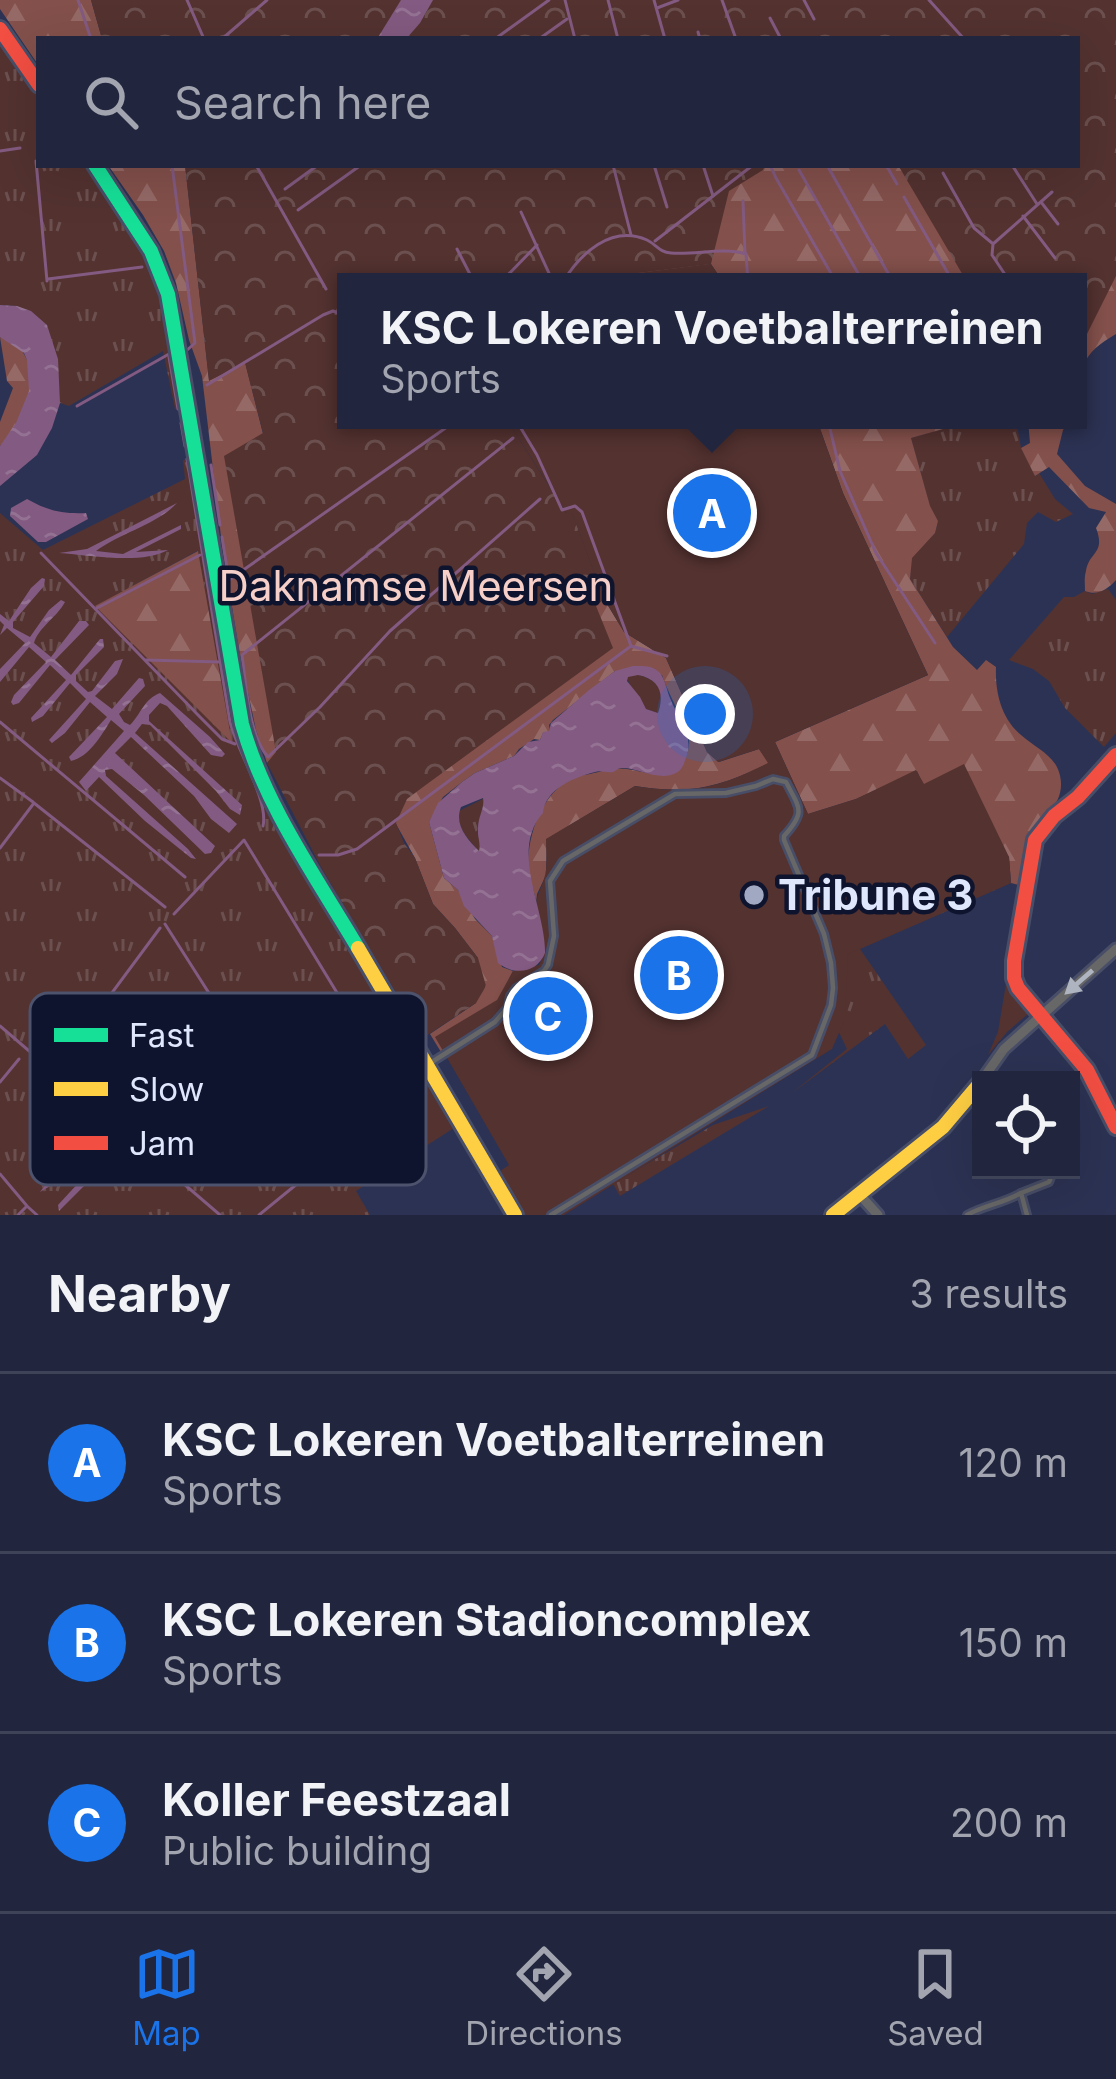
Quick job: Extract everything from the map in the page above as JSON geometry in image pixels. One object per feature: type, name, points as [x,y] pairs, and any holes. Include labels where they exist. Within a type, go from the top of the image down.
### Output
[{"type":"street","points":[[0,28],[36,81]]},
{"type":"street","points":[[96,168],[151,251],[167,294],[245,739],[290,831],[384,993]]},
{"type":"street","points":[[1116,755],[1035,840],[1014,961],[1018,988],[1111,1096],[1116,1127]]},
{"type":"street","points":[[989,1071],[1004,1049],[1116,950]]},
{"type":"street","points":[[426,1066],[515,1215]]},
{"type":"street","points":[[833,1215],[943,1127],[972,1095]]},
{"type":"street","points":[[860,1195],[878,1215]]},
{"type":"lane","points":[[426,1066],[495,1022],[516,988],[548,965],[554,936],[550,881],[562,861],[675,794],[726,793],[772,779],[786,782],[800,809],[784,841],[824,934],[831,963],[830,1005],[812,1055],[551,1215]]},
{"type":"lane","points":[[968,1215],[1050,1179]]},
{"type":"lane","points":[[1021,1193],[1027,1215]]},
{"type":"green space","points":[[0,0],[91,0],[101,36],[36,36],[36,62],[0,9]]},
{"type":"green space","points":[[91,0],[1116,0],[1116,276],[1087,334],[1087,273],[962,273],[900,168],[1080,168],[1080,36],[101,36]]},
{"type":"green space","points":[[0,37],[36,89],[36,168],[90,168],[146,253],[166,305],[183,408],[175,409],[163,351],[69,406],[60,403],[59,385],[17,306],[0,305]]},
{"type":"green space","points":[[110,168],[185,168],[209,380],[245,362],[263,434],[277,753],[267,763],[239,650],[202,376],[176,283],[143,215]]},
{"type":"green space","name":"Daknamse Meersen","points":[[185,168],[764,168],[729,191],[711,264],[638,273],[337,273],[337,429],[513,429],[566,513],[572,512],[604,599],[596,606],[613,648],[407,799],[396,823],[404,843],[433,904],[478,958],[486,986],[476,1003],[426,1036],[426,993],[396,993],[321,867],[267,763],[276,752],[224,456],[263,433],[245,363],[209,381]]},
{"type":"green space","points":[[751,168],[946,168],[1020,273],[717,273],[711,264],[610,273]]},
{"type":"green space","points":[[711,264],[717,273],[638,273]]},
{"type":"green space","points":[[1116,269],[1116,334],[1087,358],[1087,308]]},
{"type":"green space","points":[[0,337],[22,351],[31,377],[21,415],[0,446],[0,422],[13,388],[7,381]]},
{"type":"green space","points":[[513,429],[820,429],[843,493],[928,675],[775,742],[808,814],[856,799],[916,770],[924,784],[964,764],[1009,857],[1011,883],[848,954],[845,1019],[832,1049],[564,1215],[522,1215],[497,1173],[509,1165],[435,1037],[497,1000],[513,971],[539,965],[544,943],[536,907],[546,870],[546,839],[635,786],[704,787],[768,763],[759,749],[718,762],[707,752],[666,658],[624,632],[604,599],[572,513],[567,514]]},
{"type":"green space","points":[[820,429],[943,429],[911,438],[938,521],[935,533],[912,558],[910,579],[953,647],[977,670],[986,660],[996,667],[1004,713],[1060,774],[1058,799],[1029,845],[1019,885],[1011,883],[1009,857],[923,785],[917,771],[856,799],[808,814],[775,742],[928,675],[843,493]]},
{"type":"green space","points":[[942,429],[1018,429],[1021,448],[1036,476],[1039,473],[1055,499],[1073,514],[1056,522],[1038,512],[1027,523],[1024,544],[947,637],[910,579],[911,558],[935,533],[938,521],[911,438]]},
{"type":"green space","points":[[1029,429],[1064,429],[1057,454],[1085,486],[1116,504],[1116,580],[1102,591],[1085,591],[1085,579],[1098,548],[1096,528],[1106,512],[1089,508],[1049,467],[1035,476],[1021,448],[1030,443]]},
{"type":"green space","points":[[191,459],[238,727],[384,993],[30,993],[30,1185],[365,1185],[356,1191],[370,1215],[0,1215],[0,513],[43,550],[185,479],[183,460]],"holes":[[[197,551],[230,735],[96,606]]]},
{"type":"green space","points":[[198,551],[232,743],[95,606]]},
{"type":"green space","points":[[1108,589],[1116,600],[1116,733],[1104,747],[1065,708],[1049,681],[1009,660],[1064,597]]},
{"type":"green space","points":[[604,599],[624,632],[666,658],[707,752],[719,762],[759,749],[769,763],[704,787],[635,786],[547,839],[546,875],[536,903],[528,871],[531,841],[545,804],[561,785],[577,776],[613,769],[661,774],[681,768],[689,740],[662,675],[615,671],[553,720],[550,732],[540,740],[534,739],[514,756],[475,773],[443,797],[429,822],[444,878],[492,936],[502,967],[513,971],[489,1021],[441,1052],[430,1034],[476,1003],[478,958],[433,904],[396,824],[349,809]]},
{"type":"green space","points":[[636,674],[658,687],[658,713],[646,709],[630,685],[627,677]]},
{"type":"green space","points":[[920,778],[1011,883],[860,949],[926,1045],[908,1059],[885,1024],[792,1093],[847,1049],[833,1020],[837,964]]},
{"type":"green space","points":[[485,798],[477,831],[479,851],[462,828],[459,811]]},
{"type":"green space","points":[[1006,984],[1029,1013],[988,1055],[998,1032]]},
{"type":"green space","points":[[426,1070],[457,1126],[426,1146]]},
{"type":"green space","points":[[769,1106],[620,1196],[613,1184],[713,1125]]},
{"type":"water","points":[[401,0],[433,0],[409,36],[379,36]]},
{"type":"water","points":[[0,305],[31,311],[47,325],[58,359],[60,403],[37,455],[0,486],[0,446],[29,391],[24,353],[0,337]]},
{"type":"water","points":[[27,499],[56,511],[86,513],[88,519],[38,542],[10,516],[11,508]]},
{"type":"water","points":[[177,503],[96,551],[123,554],[181,525],[136,552],[168,550],[157,555],[59,553],[87,549]]},
{"type":"water","points":[[42,578],[44,586],[13,628],[30,637],[49,610],[65,602],[34,643],[51,657],[79,621],[86,621],[89,625],[55,660],[71,675],[103,639],[104,647],[76,675],[76,681],[92,691],[115,661],[123,659],[117,674],[95,696],[112,709],[143,679],[145,686],[119,714],[124,722],[130,725],[160,693],[225,754],[211,755],[167,706],[160,703],[149,715],[149,721],[242,805],[240,815],[150,725],[142,724],[135,733],[237,824],[229,833],[131,737],[115,753],[215,846],[211,853],[205,854],[112,769],[105,770],[106,776],[196,859],[145,821],[99,777],[86,791],[79,782],[124,731],[111,720],[89,750],[71,761],[69,757],[107,717],[90,702],[52,743],[49,740],[86,699],[70,683],[43,716],[32,722],[66,680],[50,665],[19,703],[11,702],[46,662],[29,647],[0,682],[0,669],[25,643],[7,628],[0,635],[4,625],[0,614],[9,621]]},
{"type":"water","points":[[644,666],[660,673],[687,735],[685,760],[680,770],[669,775],[627,768],[597,771],[570,781],[549,797],[529,845],[545,953],[531,968],[511,970],[498,963],[492,936],[444,878],[429,822],[438,803],[462,782],[514,756],[528,742],[540,740],[551,723],[615,671]],"holes":[[[638,675],[658,688],[658,713],[646,709],[627,681]],[[483,798],[478,824],[479,851],[463,831],[459,814],[461,807]]]},
{"type":"water","points":[[76,1185],[85,1185],[59,1211],[58,1205]]},
{"type":"waterway","points":[[78,0],[90,36]]},
{"type":"waterway","points":[[187,0],[203,36]]},
{"type":"waterway","points":[[225,36],[267,0]]},
{"type":"waterway","points":[[499,36],[549,0]]},
{"type":"waterway","points":[[565,0],[574,36]]},
{"type":"waterway","points":[[608,0],[617,36]]},
{"type":"waterway","points":[[654,0],[664,36]]},
{"type":"waterway","points":[[657,8],[678,0]]},
{"type":"waterway","points":[[722,0],[735,36]]},
{"type":"waterway","points":[[804,0],[814,19]]},
{"type":"waterway","points":[[929,0],[961,36]]},
{"type":"waterway","points":[[770,18],[779,36]]},
{"type":"waterway","points":[[543,36],[567,19]]},
{"type":"waterway","points":[[698,32],[699,36]]},
{"type":"waterway","points":[[0,151],[20,148]]},
{"type":"waterway","points":[[37,168],[47,281]]},
{"type":"waterway","points":[[172,168],[195,343],[186,351]]},
{"type":"waterway","points":[[258,168],[326,289]]},
{"type":"waterway","points":[[285,189],[314,168]]},
{"type":"waterway","points":[[298,210],[357,168]]},
{"type":"waterway","points":[[614,168],[631,235]]},
{"type":"waterway","points":[[655,168],[667,207]]},
{"type":"waterway","points":[[704,168],[713,196]]},
{"type":"waterway","points":[[655,241],[749,168]]},
{"type":"waterway","points":[[771,168],[831,273]]},
{"type":"waterway","points":[[829,168],[888,273]]},
{"type":"waterway","points":[[888,168],[897,184]]},
{"type":"waterway","points":[[1014,168],[1037,204]]},
{"type":"waterway","points":[[799,170],[858,273]]},
{"type":"waterway","points":[[943,173],[974,228],[992,243]]},
{"type":"waterway","points":[[1004,273],[992,255],[993,244],[1052,192]]},
{"type":"waterway","points":[[904,197],[948,273]]},
{"type":"waterway","points":[[743,201],[745,253]]},
{"type":"waterway","points":[[1041,202],[1058,224]]},
{"type":"waterway","points":[[521,212],[549,273]]},
{"type":"waterway","points":[[1023,216],[1055,258]]},
{"type":"waterway","points":[[569,273],[598,244],[621,236],[647,240],[671,253],[746,254],[747,273]]},
{"type":"waterway","points":[[510,273],[537,245]]},
{"type":"waterway","points":[[457,249],[469,273]]},
{"type":"waterway","points":[[48,279],[142,267]]},
{"type":"waterway","points":[[207,385],[323,315],[337,313]]},
{"type":"waterway","points":[[77,406],[169,354]]},
{"type":"waterway","points":[[169,357],[178,409]]},
{"type":"waterway","points":[[181,423],[185,446]]},
{"type":"waterway","points":[[222,537],[229,580],[444,429]]},
{"type":"waterway","points":[[521,429],[562,510],[575,506],[582,512],[631,646],[667,656]]},
{"type":"waterway","points":[[830,429],[840,471],[876,553],[935,643]]},
{"type":"waterway","points":[[513,438],[242,655],[252,723],[268,757],[390,631],[540,499]]},
{"type":"waterway","points":[[187,459],[230,722],[261,803],[263,826]]},
{"type":"waterway","points":[[211,465],[220,525]]},
{"type":"waterway","points":[[41,553],[222,739],[235,744]]},
{"type":"waterway","points":[[97,608],[200,555]]},
{"type":"waterway","points":[[319,855],[357,849],[631,646]]},
{"type":"waterway","points":[[146,660],[220,662]]},
{"type":"waterway","points":[[0,722],[185,877]]},
{"type":"waterway","points":[[0,778],[33,802]]},
{"type":"waterway","points":[[0,848],[34,803],[165,907]]},
{"type":"waterway","points":[[174,914],[244,840],[337,993]]},
{"type":"waterway","points":[[165,924],[209,993]]},
{"type":"waterway","points":[[112,993],[160,928]]},
{"type":"waterway","points":[[0,1026],[30,1052]]},
{"type":"waterway","points":[[0,1082],[19,1059]]},
{"type":"waterway","points":[[0,1174],[27,1206],[18,1215]]},
{"type":"waterway","points":[[185,1185],[220,1215]]},
{"type":"waterway","points":[[259,1215],[296,1185]]},
{"type":"waterway","points":[[28,1207],[37,1215]]},
{"type":"traffic: fast","points":[[97,168],[151,251],[168,294],[242,724],[252,754],[293,839],[358,948]]},
{"type":"traffic: slow","points":[[358,948],[384,993]]},
{"type":"traffic: slow","points":[[426,1064],[515,1215]]},
{"type":"traffic: slow","points":[[833,1215],[943,1127],[972,1093]]},
{"type":"traffic: jam","points":[[0,29],[36,81]]},
{"type":"traffic: jam","points":[[1116,755],[1035,840],[1014,961],[1018,988],[1087,1070],[1116,1127]]},
{"type":"place","name":"KSC Lokeren Voetbalterreinen","points":[[712,513]]},
{"type":"place","name":"Tribune 3","points":[[754,895]]},
{"type":"place","name":"KSC Lokeren Stadioncomplex","points":[[679,975]]},
{"type":"place","name":"Koller Feestzaal","points":[[548,1016]]}]
